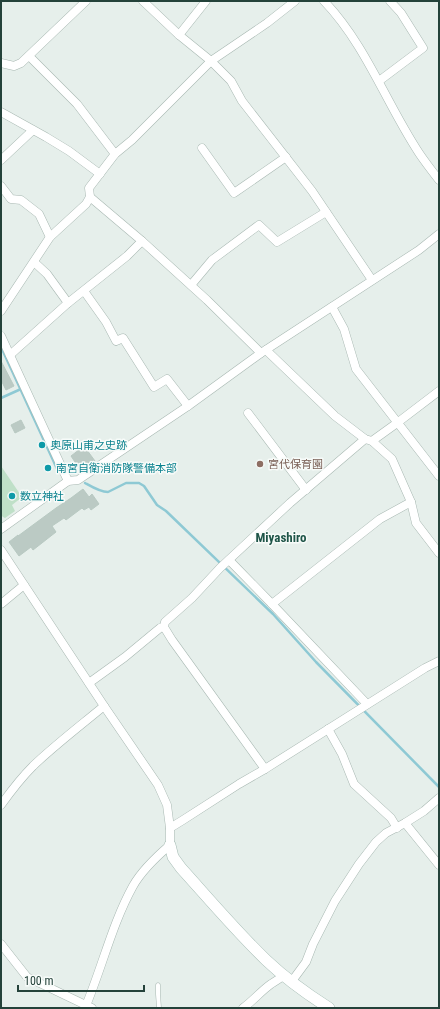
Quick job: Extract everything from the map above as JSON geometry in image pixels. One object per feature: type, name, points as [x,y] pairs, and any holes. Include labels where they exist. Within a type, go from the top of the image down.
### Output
[{"type":"street","points":[[1,62],[14,66],[21,63],[86,1]]},
{"type":"street","points":[[143,1],[179,35],[211,61],[231,81],[242,101],[312,190],[372,280]]},
{"type":"street","points":[[179,35],[206,1]]},
{"type":"street","points":[[1,311],[50,237],[86,204],[90,197],[89,188],[115,154],[132,140],[211,61],[267,23],[295,1]]},
{"type":"street","points":[[324,1],[353,36],[419,154],[439,180]]},
{"type":"street","points":[[379,82],[423,48],[401,13],[390,1]]},
{"type":"street","points":[[28,56],[77,104],[115,154]]},
{"type":"street","points":[[1,112],[68,151],[100,174]]},
{"type":"street","points":[[1,160],[33,130]]},
{"type":"street","points":[[202,148],[234,193],[286,157]]},
{"type":"street","points":[[1,186],[11,199],[21,200],[39,214],[50,237]]},
{"type":"street","points":[[90,197],[142,241],[334,416],[392,459],[411,502],[416,523],[439,553]]},
{"type":"street","points":[[191,285],[212,260],[258,225],[277,242],[326,212]]},
{"type":"street","points":[[1,529],[68,481],[78,480],[188,406],[263,351],[419,250],[439,234]]},
{"type":"street","points":[[10,355],[68,303],[127,256],[142,241]]},
{"type":"street","points":[[34,262],[47,274],[68,303]]},
{"type":"street","points":[[84,291],[106,322],[116,342],[123,338],[154,387],[167,379],[188,406]]},
{"type":"street","points":[[332,307],[344,329],[356,369],[439,476]]},
{"type":"street","points":[[1,336],[68,481]]},
{"type":"street","points":[[89,683],[125,657],[160,628],[164,627],[166,622],[290,503],[368,440],[397,423],[439,390]]},
{"type":"street","points":[[248,413],[306,490]]},
{"type":"street","points":[[272,604],[380,519],[411,502]]},
{"type":"street","points":[[1,550],[158,785],[167,805],[170,828],[170,845],[173,857],[254,948],[288,978],[329,1008]]},
{"type":"street","points":[[225,564],[272,604],[362,707]]},
{"type":"street","points":[[1,604],[24,585]]},
{"type":"street","points":[[164,627],[265,769]]},
{"type":"street","points":[[170,828],[362,707],[439,661]]},
{"type":"street","points":[[1,805],[13,788],[33,766],[104,706]]},
{"type":"street","points":[[328,729],[342,754],[354,784],[391,818],[397,828]]},
{"type":"street","points":[[242,1008],[271,984],[281,978],[288,978],[306,962],[313,944],[335,901],[359,864],[376,842],[386,833],[424,811],[439,798]]},
{"type":"street","points":[[405,823],[439,865]]},
{"type":"street","points":[[1,944],[27,977],[88,1007],[119,914],[134,885],[146,868],[170,845]]},
{"type":"lane","points":[[158,985],[159,1008]]},
{"type":"green space","points":[[1,466],[22,497],[12,505],[15,511],[5,518],[1,515]]},
{"type":"building","points":[[1,361],[14,386],[6,390],[1,380]]},
{"type":"building","points":[[21,420],[25,428],[15,433],[11,425]]},
{"type":"building","points":[[84,446],[95,461],[81,471],[71,456]]},
{"type":"building","points":[[83,489],[89,497],[92,494],[99,504],[91,510],[89,507],[84,510],[82,508],[66,520],[64,518],[52,526],[56,532],[33,550],[31,547],[19,556],[9,542]]},
{"type":"waterway","points":[[1,347],[58,471],[60,472]]},
{"type":"waterway","points":[[1,398],[21,389]]},
{"type":"waterway","points":[[85,483],[93,488],[105,492],[126,483],[139,483],[144,486],[157,505],[166,511],[273,614],[316,662],[439,787]]},
{"type":"place","name":"奥原山甫之史跡","points":[[42,445]]},
{"type":"place","name":"宮代保育園","points":[[260,464]]},
{"type":"place","name":"南宮自衛消防隊警備本部","points":[[48,468]]},
{"type":"place","name":"数立神社","points":[[12,496]]},
{"type":"district","name":"Miyashiro","points":[[281,537]]}]
